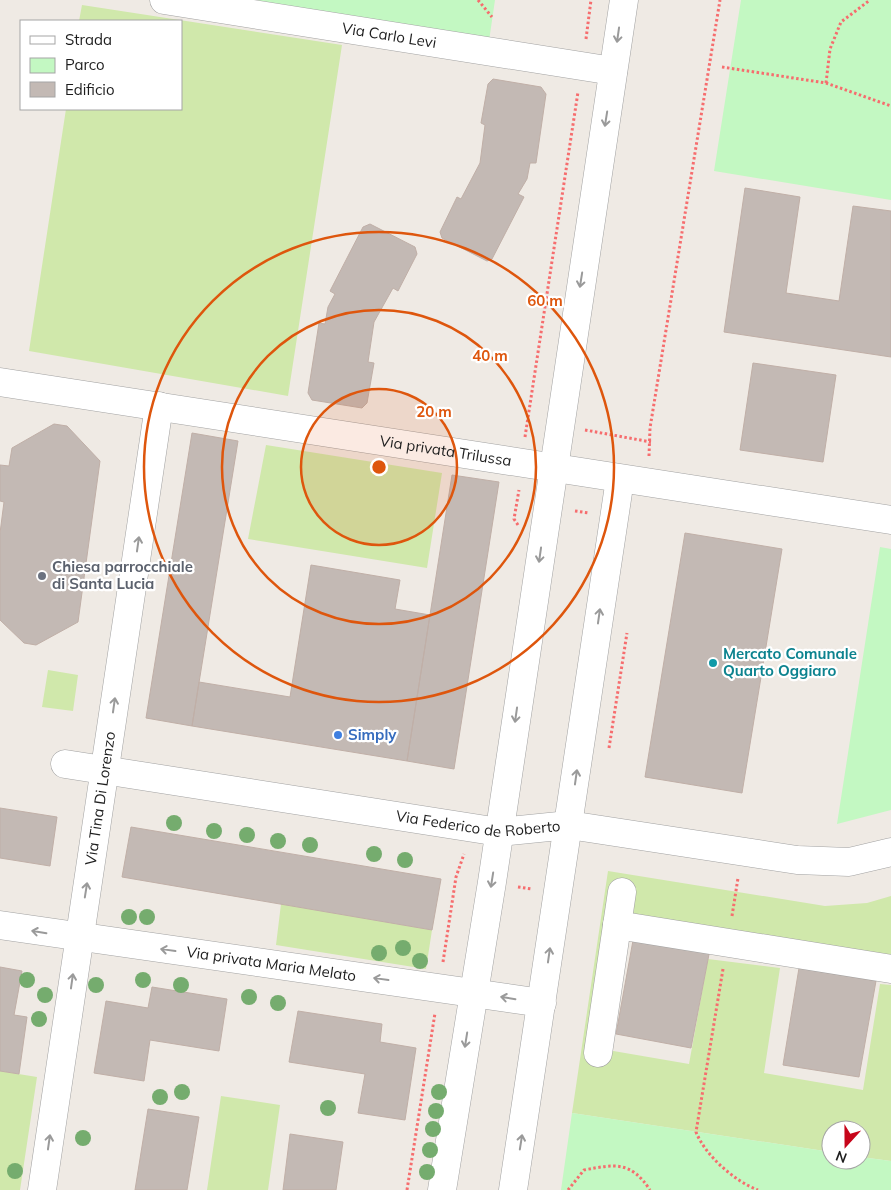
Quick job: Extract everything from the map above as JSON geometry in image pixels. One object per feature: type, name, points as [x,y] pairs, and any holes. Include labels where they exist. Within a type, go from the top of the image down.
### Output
[{"type":"street","points":[[442,1190],[499,832],[552,468],[624,0]]},
{"type":"street","name":"Via Carlo Levi","points":[[178,1],[613,71]]},
{"type":"street","name":"Via privata Trilussa","points":[[0,382],[891,520]]},
{"type":"street","name":"Via Tina Di Lorenzo","points":[[42,1190],[78,938],[105,771],[159,406]]},
{"type":"street","points":[[513,1190],[620,479]]},
{"type":"street","name":"Via Federico de Roberto","points":[[65,764],[499,832],[569,826],[796,860],[849,862],[891,852]]},
{"type":"street","points":[[598,1053],[622,892]]},
{"type":"street","name":"Via privata Maria Melato","points":[[0,925],[78,938],[542,1003]]},
{"type":"street","points":[[617,925],[891,969]]},
{"type":"path","points":[[478,0],[492,17]]},
{"type":"path","points":[[584,46],[591,0]]},
{"type":"path","points":[[584,430],[651,442],[652,418],[720,0]]},
{"type":"path","points":[[826,83],[830,50],[841,22],[870,0]]},
{"type":"path","points":[[722,67],[826,83],[891,106]]},
{"type":"path","points":[[527,421],[579,84]]},
{"type":"path","points":[[518,502],[614,517]]},
{"type":"path","points":[[442,970],[456,877],[465,851]]},
{"type":"path","points":[[742,851],[696,1132],[701,1145],[707,1151],[749,1187],[758,1190]]},
{"type":"path","points":[[407,1190],[436,1010]]},
{"type":"path","points":[[568,1190],[584,1170],[613,1164],[640,1175],[650,1190]]},
{"type":"green space","points":[[255,0],[495,0],[489,41]]},
{"type":"green space","points":[[741,0],[891,0],[891,200],[714,171]]},
{"type":"green space","points":[[82,5],[180,20],[79,20]]},
{"type":"green space","points":[[182,20],[342,45],[288,396],[29,351],[66,110],[182,110]]},
{"type":"green space","points":[[266,445],[442,473],[427,568],[248,539]]},
{"type":"green space","points":[[880,547],[891,549],[891,810],[837,824]]},
{"type":"green space","points":[[48,670],[78,675],[73,711],[42,707]]},
{"type":"green space","points":[[608,871],[825,906],[867,903],[891,896],[891,958],[632,918],[596,1048],[689,1064],[708,959],[780,968],[764,1073],[863,1090],[880,984],[891,985],[891,1161],[871,1158],[871,1120],[821,1120],[821,1150],[572,1113]]},
{"type":"green space","points":[[281,904],[432,930],[426,969],[276,945]]},
{"type":"green space","points":[[0,1071],[37,1077],[20,1190],[0,1190]]},
{"type":"green space","points":[[221,1096],[280,1105],[268,1190],[207,1190]]},
{"type":"green space","points":[[572,1113],[821,1150],[821,1170],[871,1170],[871,1158],[891,1161],[891,1190],[561,1190]]},
{"type":"building","points":[[493,79],[541,87],[546,94],[536,163],[530,163],[527,179],[518,194],[524,197],[492,259],[487,261],[442,238],[440,232],[457,197],[461,199],[480,163],[485,125],[481,123],[488,84]]},
{"type":"building","points":[[745,188],[800,197],[786,293],[839,301],[853,206],[891,211],[891,357],[724,332]]},
{"type":"building","points":[[370,224],[415,247],[417,254],[398,291],[393,288],[374,322],[368,362],[374,363],[367,403],[362,408],[312,400],[308,393],[319,323],[325,324],[328,307],[335,294],[330,291],[363,227]]},
{"type":"building","points":[[753,363],[836,375],[823,462],[740,450]]},
{"type":"building","name":"Chiesa parrocchiale di Santa Lucia","points":[[54,424],[67,426],[100,461],[78,622],[36,645],[24,643],[0,620],[0,533],[4,502],[0,501],[0,465],[9,466],[12,448]]},
{"type":"building","points":[[192,433],[238,441],[192,726],[146,718]]},
{"type":"building","points":[[452,475],[499,482],[454,769],[407,761]]},
{"type":"building","name":"Mercato Comunale Quarto Oggiaro","points":[[685,533],[782,549],[742,793],[645,777]]},
{"type":"building","points":[[311,565],[400,580],[395,609],[430,615],[407,761],[192,726],[199,682],[290,697]]},
{"type":"building","points":[[0,808],[57,817],[50,866],[0,858]]},
{"type":"building","points":[[131,827],[441,879],[432,930],[122,877]]},
{"type":"building","points":[[634,935],[710,949],[691,1048],[616,1034]]},
{"type":"building","points":[[0,967],[22,971],[14,1015],[27,1017],[19,1074],[0,1071]]},
{"type":"building","points":[[799,968],[876,981],[859,1077],[783,1065]]},
{"type":"building","points":[[152,987],[227,999],[219,1051],[150,1040],[144,1081],[94,1073],[106,1001],[148,1008]]},
{"type":"building","points":[[298,1011],[382,1024],[380,1042],[416,1048],[405,1120],[358,1113],[365,1074],[289,1062]]},
{"type":"building","points":[[148,1109],[199,1117],[187,1190],[135,1190]]},
{"type":"building","points":[[290,1134],[343,1142],[336,1190],[283,1190]]},
{"type":"place","name":"Chiesa parrocchiale di Santa Lucia","points":[[42,576]]},
{"type":"place","name":"Mercato Comunale Quarto Oggiaro","points":[[713,663]]},
{"type":"place","name":"Simply","points":[[338,735]]}]
